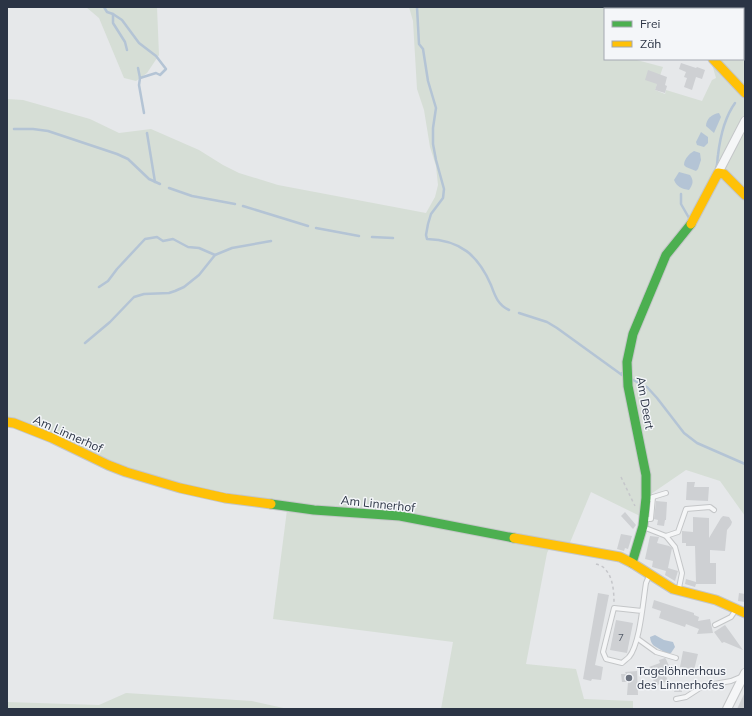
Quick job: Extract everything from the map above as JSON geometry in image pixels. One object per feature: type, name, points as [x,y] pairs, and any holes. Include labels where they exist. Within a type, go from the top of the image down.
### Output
[{"type":"street","points":[[714,60],[745,93]]},
{"type":"street","name":"Am Deert","points":[[632,563],[649,499],[646,474],[628,386],[627,362],[633,334],[666,255],[692,224],[745,121]]},
{"type":"street","points":[[718,173],[724,174],[745,195]]},
{"type":"street","name":"Am Linnerhof","points":[[7,422],[14,423],[52,438],[126,472],[180,488],[225,498],[314,510],[400,516],[620,557],[673,589],[716,600],[741,611]]},
{"type":"street","points":[[726,709],[744,674]]},
{"type":"lane","points":[[649,499],[666,494]]},
{"type":"lane","points":[[666,536],[678,532],[686,509],[710,508],[714,510]]},
{"type":"lane","points":[[643,523],[666,536],[675,547],[682,573],[678,591]]},
{"type":"lane","points":[[642,611],[614,608],[603,652],[606,659],[622,663],[629,657],[638,639],[642,611],[646,583],[650,574]]},
{"type":"lane","points":[[715,626],[741,611]]},
{"type":"lane","points":[[638,639],[656,652],[676,658]]},
{"type":"lane","points":[[676,699],[686,697],[703,686],[731,681],[744,674]]},
{"type":"path","points":[[621,477],[637,509]]},
{"type":"path","points":[[591,562],[605,568],[612,586],[614,608]]},
{"type":"shaded area","points":[[86,7],[157,7],[159,55],[147,73],[136,81],[124,78],[99,18]]},
{"type":"shaded area","points":[[409,7],[745,7],[745,516],[720,481],[686,470],[648,496],[627,344],[640,449],[642,517],[591,492],[569,545],[317,508],[167,482],[7,420],[7,99],[23,100],[90,119],[119,133],[151,129],[199,150],[239,173],[278,185],[426,213],[435,197],[438,185],[436,166],[430,147],[424,110],[417,89],[413,21]]},
{"type":"shaded area","points":[[287,510],[400,520],[550,547],[547,553],[526,664],[576,669],[584,699],[633,701],[633,709],[441,709],[453,642],[273,619]]},
{"type":"shaded area","points":[[126,693],[252,701],[288,709],[7,709],[7,702],[99,705]]},
{"type":"water","points":[[719,113],[721,117],[714,133],[706,126],[706,123],[710,117]]},
{"type":"water","points":[[701,132],[708,137],[708,143],[704,147],[697,145],[696,142]]},
{"type":"water","points":[[694,151],[700,153],[701,160],[696,171],[684,165],[687,157]]},
{"type":"water","points":[[679,172],[690,175],[692,182],[689,190],[680,187],[675,182],[674,180]]},
{"type":"water","points":[[655,635],[664,640],[673,642],[675,647],[671,653],[666,653],[652,644],[650,637]]},
{"type":"building","points":[[681,63],[705,70],[702,79],[696,77],[692,90],[684,87],[687,78],[684,77],[686,72],[679,69]]},
{"type":"building","points":[[648,70],[667,77],[665,93],[655,90],[657,84],[645,80]]},
{"type":"building","points":[[687,482],[695,482],[694,487],[709,487],[708,501],[686,500]]},
{"type":"building","points":[[656,501],[667,502],[666,520],[664,526],[657,525],[658,520],[654,519]]},
{"type":"building","points":[[625,512],[636,525],[633,529],[621,516]]},
{"type":"building","points":[[723,516],[729,517],[732,522],[727,530],[725,551],[710,550],[710,563],[716,563],[716,584],[696,584],[695,587],[685,584],[686,579],[696,582],[695,546],[686,546],[686,543],[682,543],[682,531],[693,532],[693,517],[709,518],[709,538]]},
{"type":"building","points":[[621,534],[632,536],[628,549],[625,548],[624,551],[617,549]]},
{"type":"building","points":[[650,536],[659,537],[657,543],[672,548],[668,568],[678,571],[675,581],[665,575],[666,571],[652,567],[653,561],[645,559]]},
{"type":"building","points":[[598,593],[609,595],[595,665],[603,667],[601,680],[592,679],[591,681],[583,679]]},
{"type":"building","points":[[739,593],[745,594],[745,602],[738,601]]},
{"type":"building","points":[[654,600],[694,613],[694,615],[699,617],[698,621],[710,619],[713,633],[697,634],[699,629],[686,624],[685,627],[659,618],[661,611],[652,608]]},
{"type":"building","points":[[616,620],[633,623],[627,653],[610,650]]},
{"type":"building","points":[[725,625],[743,650],[724,642],[722,643],[714,632]]},
{"type":"building","points":[[683,651],[698,654],[694,670],[680,667]]},
{"type":"building","points":[[665,658],[669,666],[663,669],[668,681],[657,685],[655,681],[654,682],[649,667],[660,663],[659,660]]},
{"type":"building","points":[[637,671],[638,695],[627,695],[628,682],[622,682],[621,674],[626,674],[625,672]]},
{"type":"building","points":[[676,685],[682,685],[682,692],[674,692]]},
{"type":"building","points":[[745,692],[745,709],[737,709]]},
{"type":"waterway","points":[[104,7],[107,12],[113,14],[113,23],[125,42],[127,50]]},
{"type":"waterway","points":[[417,7],[419,44],[423,49],[428,81],[436,108],[433,128],[433,144],[444,189],[443,198],[431,214],[426,235],[427,239],[449,242],[466,251],[474,258],[486,274],[502,306],[509,310]]},
{"type":"waterway","points":[[113,14],[122,20],[139,43],[156,56],[166,69],[160,75],[156,73],[140,78]]},
{"type":"waterway","points":[[138,68],[140,78],[139,85],[144,113]]},
{"type":"waterway","points":[[716,168],[724,128],[728,115],[735,103]]},
{"type":"waterway","points":[[14,129],[48,131],[117,154],[128,159],[149,179],[160,184]]},
{"type":"waterway","points":[[147,133],[155,182]]},
{"type":"waterway","points":[[169,188],[192,196],[235,204]]},
{"type":"waterway","points":[[681,194],[681,204],[689,218]]},
{"type":"waterway","points":[[243,206],[308,226]]},
{"type":"waterway","points":[[316,228],[359,236]]},
{"type":"waterway","points":[[99,287],[108,281],[145,239],[157,237],[163,241],[173,239],[188,247],[199,248],[215,255]]},
{"type":"waterway","points":[[372,237],[393,238]]},
{"type":"waterway","points":[[85,343],[110,322],[134,297],[144,294],[169,293],[175,291],[184,287],[199,275],[215,255],[232,248],[271,241]]},
{"type":"waterway","points":[[519,313],[547,322],[622,375],[622,373]]},
{"type":"waterway","points":[[633,380],[647,387],[684,433],[697,443],[745,464]]},
{"type":"traffic: fast","points":[[632,563],[643,526],[646,498],[646,475],[628,386],[627,362],[633,334],[666,255],[691,224]]},
{"type":"traffic: fast","points":[[271,504],[314,510],[400,516],[514,538]]},
{"type":"traffic: slow","points":[[714,60],[745,93]]},
{"type":"traffic: slow","points":[[691,224],[718,173],[724,174],[745,195]]},
{"type":"traffic: slow","points":[[7,422],[14,423],[52,438],[126,472],[180,488],[225,498],[271,504]]},
{"type":"traffic: slow","points":[[514,538],[620,557],[673,589],[716,600],[745,613]]},
{"type":"place","name":"Tagelöhnerhaus des Linnerhofes","points":[[629,678]]}]
